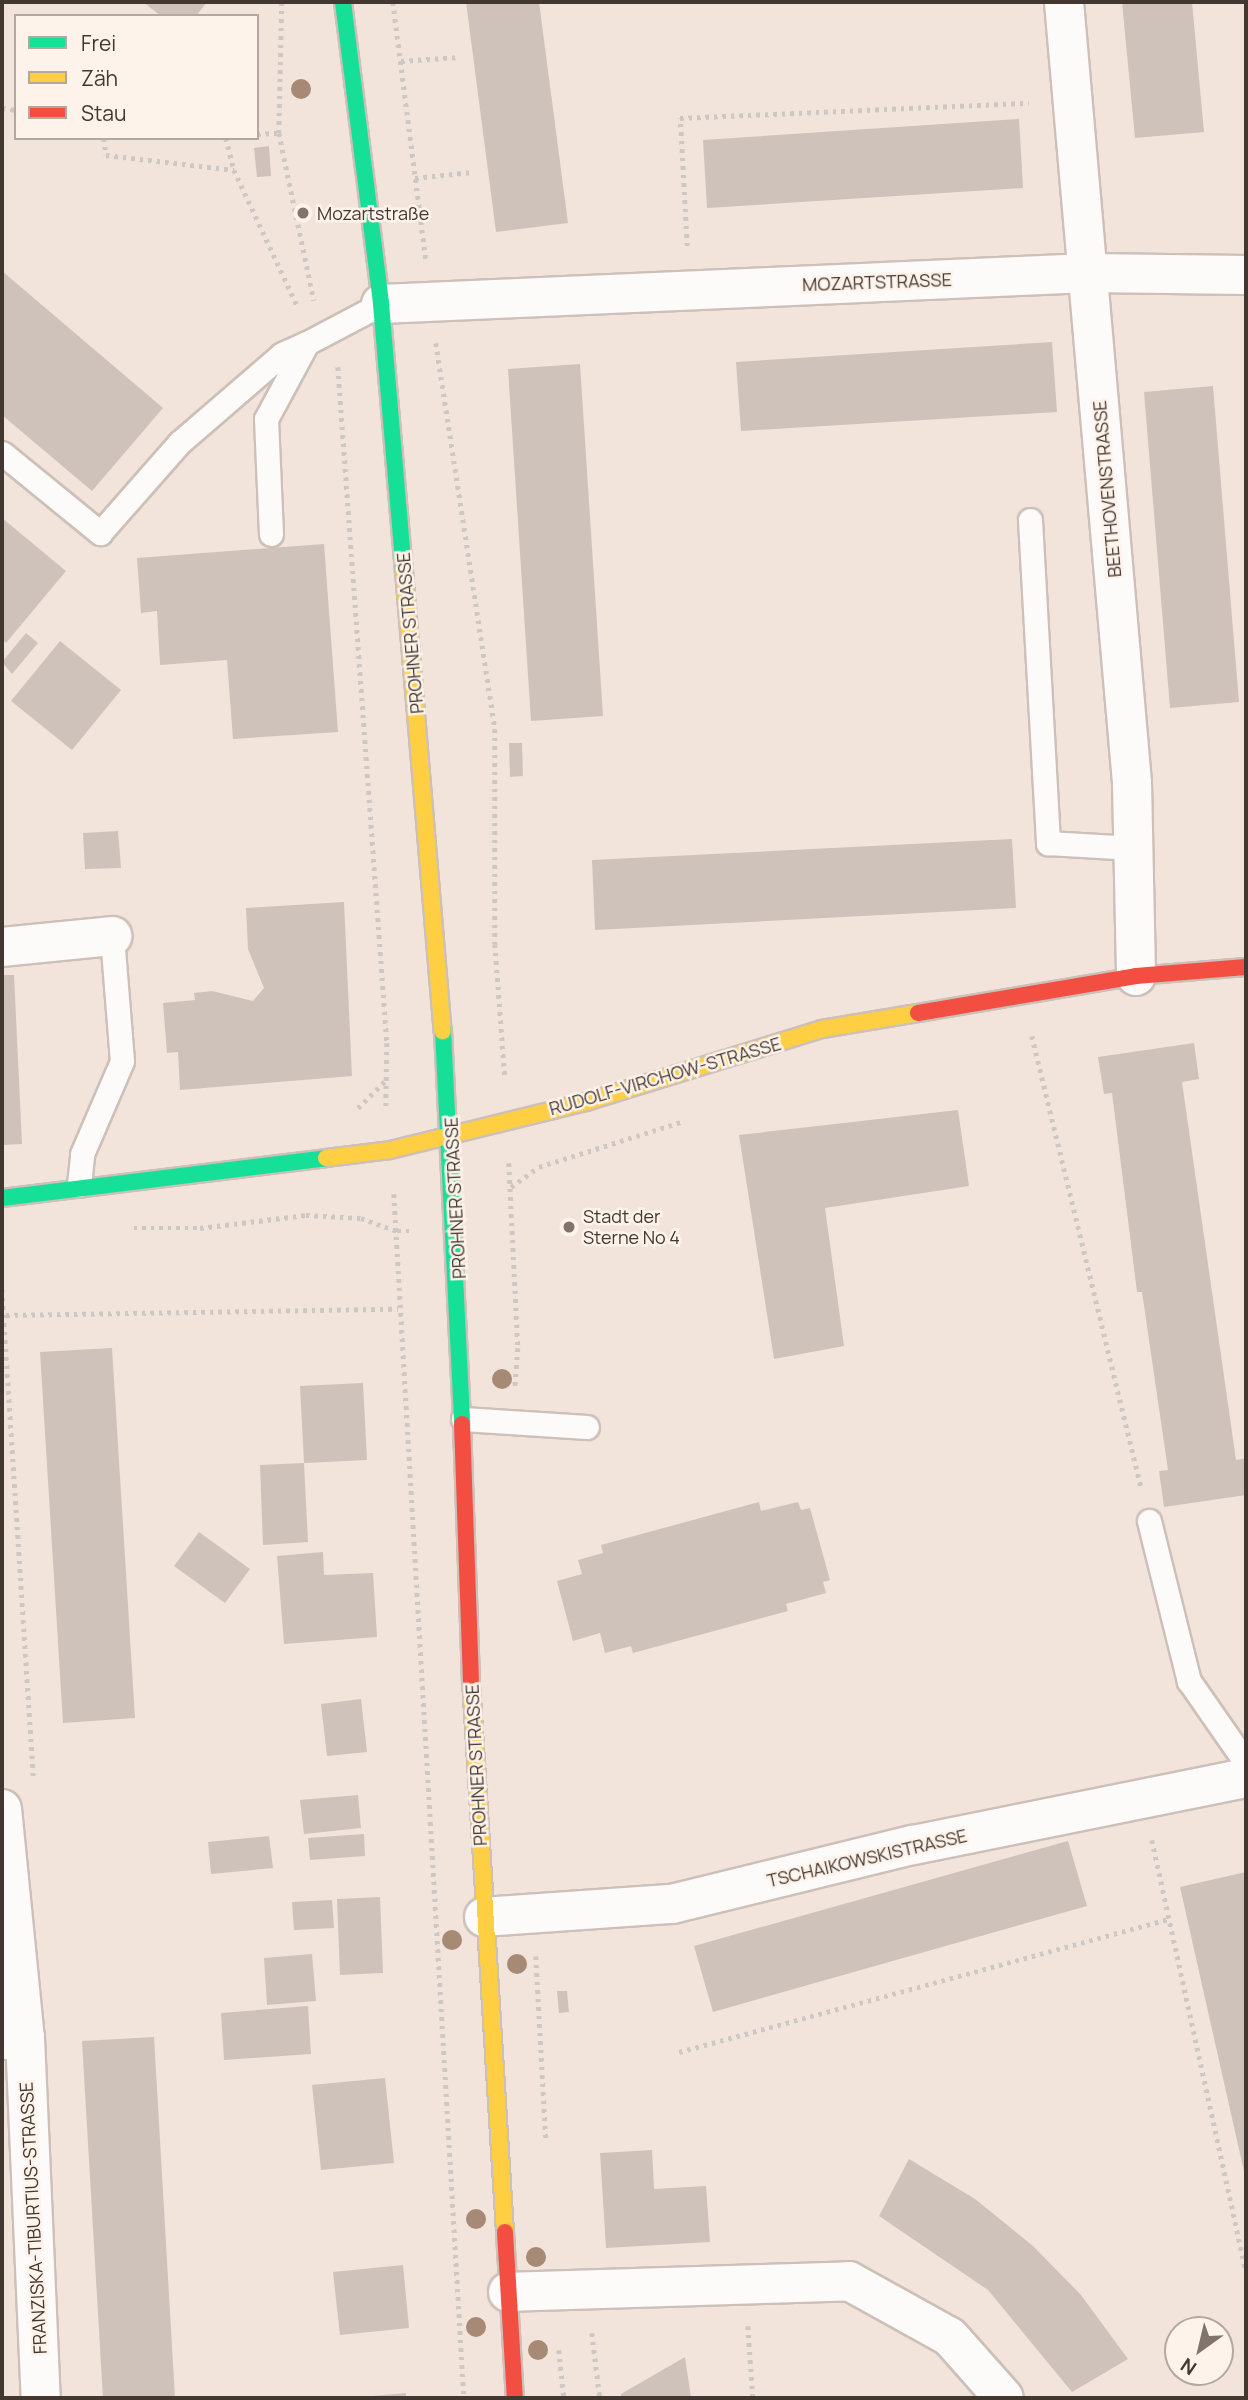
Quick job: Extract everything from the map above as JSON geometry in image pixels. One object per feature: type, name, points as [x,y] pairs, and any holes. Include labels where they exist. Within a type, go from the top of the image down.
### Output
[{"type":"main road","name":"PROHNER STRASSE","points":[[343,2],[382,304],[452,1131],[484,1917],[515,2398]]},
{"type":"main road","name":"RUDOLF-VIRCHOW-STRASSE","points":[[2,1198],[79,1185],[390,1150],[452,1131],[586,1102],[822,1029],[1022,993],[1136,976],[1246,967]]},
{"type":"street","name":"BEETHOVENSTRASSE","points":[[1064,2],[1076,101],[1088,273],[1132,783],[1136,976]]},
{"type":"street","name":"MOZARTSTRASSE","points":[[382,304],[1088,273],[1246,275]]},
{"type":"street","points":[[2,947],[112,936]]},
{"type":"street","name":"TSCHAIKOWSKISTRASSE","points":[[484,1917],[672,1904],[1142,1795],[1246,1778]]},
{"type":"street","name":"FRANZISKA-TIBURTIUS-STRASSE","points":[[3,1808],[13,2039],[41,2398]]},
{"type":"street","points":[[508,2292],[587,2287],[849,2281],[950,2337],[1004,2398]]},
{"type":"lane","points":[[2,453],[100,533],[179,443],[282,355],[382,304]]},
{"type":"lane","points":[[271,534],[266,419],[307,343]]},
{"type":"lane","points":[[1030,520],[1048,844],[1133,848]]},
{"type":"lane","points":[[79,1185],[82,1154],[122,1060],[112,936]]},
{"type":"lane","points":[[463,1419],[587,1426]]},
{"type":"lane","points":[[1149,1521],[1189,1681],[1246,1763]]},
{"type":"path","points":[[401,61],[459,57]]},
{"type":"path","points":[[689,289],[680,118],[1076,101]]},
{"type":"path","points":[[259,134],[279,134]]},
{"type":"path","points":[[104,140],[106,155],[234,170]]},
{"type":"path","points":[[226,140],[234,170],[297,307],[308,313]]},
{"type":"path","points":[[415,178],[472,173]]},
{"type":"path","points":[[1022,993],[1149,1521]]},
{"type":"path","points":[[120,1227],[200,1228],[306,1215],[361,1218],[397,1231],[511,1224]]},
{"type":"path","points":[[6,1315],[398,1309]]},
{"type":"path","points":[[1142,1795],[1246,2270]]},
{"type":"path","points":[[679,2052],[1169,1919]]},
{"type":"path","points":[[746,2284],[753,2398]]},
{"type":"path","points":[[587,2287],[600,2398]]},
{"type":"building","points":[[143,2],[207,2],[198,14],[158,14]]},
{"type":"building","points":[[466,2],[539,2],[568,223],[496,232]]},
{"type":"building","points":[[1122,2],[1192,2],[1204,132],[1135,138]]},
{"type":"building","points":[[1019,119],[1023,188],[707,208],[703,140]]},
{"type":"building","points":[[269,146],[271,176],[257,177],[254,148]]},
{"type":"building","points":[[2,271],[163,408],[92,491],[2,415]]},
{"type":"building","points":[[1052,342],[1057,412],[741,431],[736,362]]},
{"type":"building","points":[[580,364],[603,716],[531,721],[508,369]]},
{"type":"building","points":[[1213,386],[1239,702],[1170,708],[1144,392]]},
{"type":"building","points":[[2,518],[66,571],[6,643],[2,639]]},
{"type":"building","points":[[324,544],[338,732],[233,739],[227,660],[160,665],[157,611],[141,613],[137,558]]},
{"type":"building","points":[[26,633],[38,643],[12,674],[2,662]]},
{"type":"building","points":[[60,641],[121,690],[72,750],[11,701]]},
{"type":"building","points":[[509,743],[522,743],[523,776],[510,777]]},
{"type":"building","points":[[118,831],[121,868],[85,869],[83,833]]},
{"type":"building","points":[[1012,839],[1016,908],[595,930],[592,860]]},
{"type":"building","points":[[344,902],[352,1076],[180,1090],[178,1052],[167,1053],[163,1003],[195,1000],[194,993],[212,991],[253,1001],[264,988],[248,949],[246,908]]},
{"type":"building","points":[[2,975],[14,975],[22,1144],[2,1145]]},
{"type":"building","points":[[1194,1043],[1199,1079],[1182,1082],[1236,1460],[1246,1458],[1246,1495],[1164,1507],[1159,1471],[1168,1470],[1142,1292],[1137,1292],[1112,1093],[1104,1094],[1098,1057]]},
{"type":"building","points":[[958,1110],[969,1186],[825,1208],[844,1346],[774,1359],[739,1135]]},
{"type":"building","points":[[112,1348],[135,1718],[63,1723],[40,1352]]},
{"type":"building","points":[[363,1383],[367,1460],[304,1463],[300,1386]]},
{"type":"building","points":[[304,1463],[308,1542],[263,1545],[260,1465]]},
{"type":"building","points":[[759,1502],[761,1511],[798,1502],[801,1510],[810,1508],[830,1580],[823,1582],[826,1593],[786,1604],[788,1611],[633,1653],[631,1646],[605,1653],[600,1633],[573,1641],[557,1581],[582,1574],[578,1560],[603,1553],[601,1545]]},
{"type":"building","points":[[199,1532],[250,1569],[225,1603],[174,1566]]},
{"type":"building","points":[[323,1552],[324,1575],[373,1573],[377,1637],[284,1644],[277,1556]]},
{"type":"building","points":[[361,1699],[367,1752],[327,1756],[321,1704]]},
{"type":"building","points":[[358,1795],[361,1828],[304,1834],[300,1800]]},
{"type":"building","points":[[364,1834],[365,1856],[310,1860],[308,1838]]},
{"type":"building","points":[[269,1836],[273,1868],[211,1874],[208,1842]]},
{"type":"building","points":[[1068,1841],[1087,1906],[713,2012],[694,1946]]},
{"type":"building","points":[[1246,1872],[1246,2176],[1245,2176],[1180,1887]]},
{"type":"building","points":[[380,1897],[383,1973],[340,1975],[337,1899]]},
{"type":"building","points":[[332,1900],[334,1928],[294,1930],[292,1902]]},
{"type":"building","points":[[312,1954],[316,2001],[267,2005],[264,1958]]},
{"type":"building","points":[[557,1991],[567,1991],[569,2012],[559,2013]]},
{"type":"building","points":[[308,2006],[311,2054],[224,2060],[221,2013]]},
{"type":"building","points":[[154,2037],[175,2398],[103,2398],[82,2041]]},
{"type":"building","points":[[385,2078],[394,2163],[321,2170],[312,2085]]},
{"type":"building","points":[[652,2150],[654,2189],[706,2186],[710,2242],[606,2248],[600,2153]]},
{"type":"building","points":[[909,2159],[975,2199],[1033,2246],[1081,2295],[1128,2359],[1072,2392],[988,2290],[879,2216]]},
{"type":"building","points":[[403,2265],[409,2328],[340,2335],[333,2272]]},
{"type":"building","points":[[685,2357],[691,2398],[621,2398],[621,2394]]},
{"type":"building","points":[[406,2393],[406,2398],[373,2398],[373,2396]]},
{"type":"traffic: fast","points":[[343,2],[381,304],[404,571]]},
{"type":"traffic: fast","points":[[443,1031],[462,1424]]},
{"type":"traffic: fast","points":[[2,1198],[326,1158]]},
{"type":"traffic: slow","points":[[404,571],[443,1031]]},
{"type":"traffic: slow","points":[[326,1158],[390,1150],[586,1102],[822,1029],[918,1013]]},
{"type":"traffic: slow","points":[[471,1681],[505,2232]]},
{"type":"traffic: jam","points":[[918,1013],[1136,976],[1246,967]]},
{"type":"traffic: jam","points":[[462,1424],[471,1681]]},
{"type":"traffic: jam","points":[[505,2232],[515,2398]]},
{"type":"place","name":"Mozartstraße","points":[[303,213]]},
{"type":"place","name":"Stadt der Sterne No 4","points":[[569,1227]]}]
